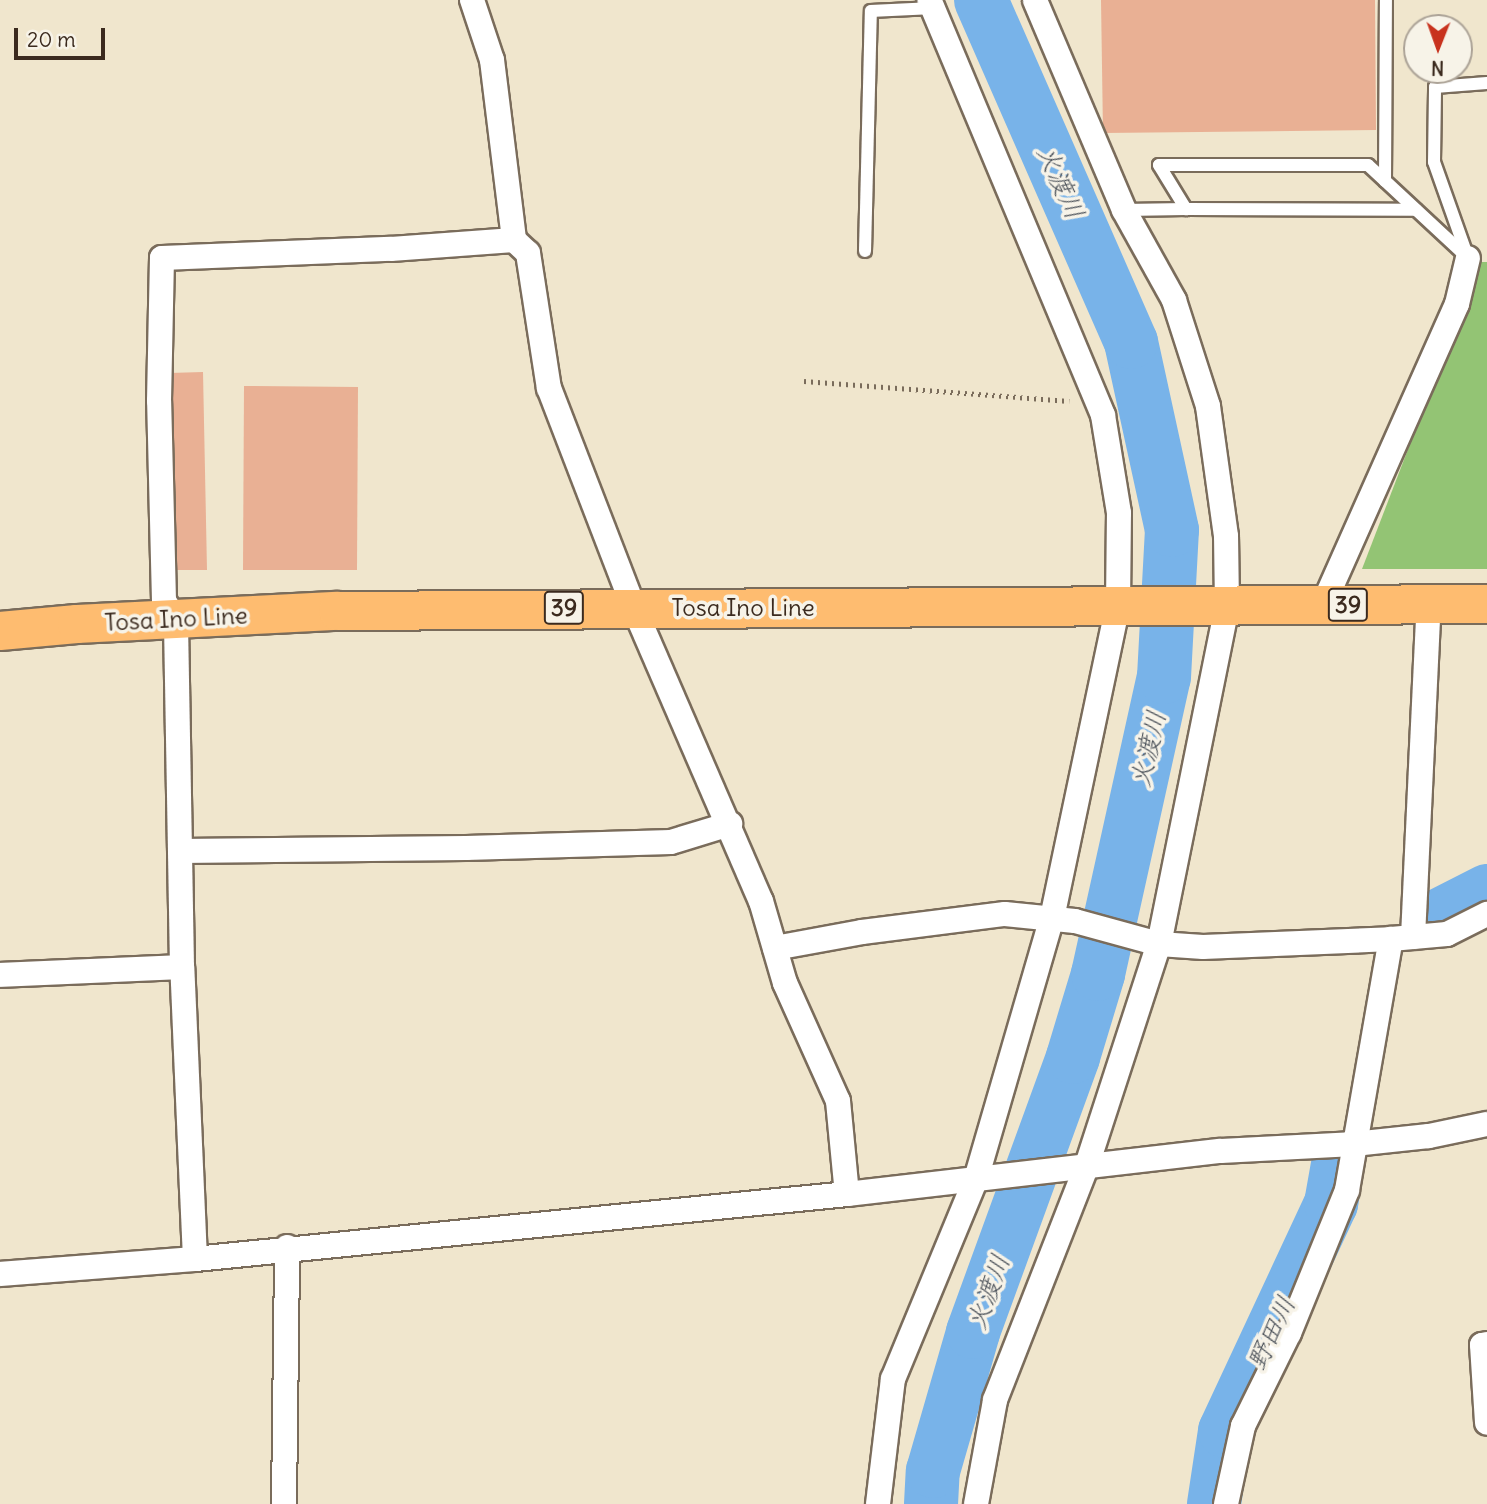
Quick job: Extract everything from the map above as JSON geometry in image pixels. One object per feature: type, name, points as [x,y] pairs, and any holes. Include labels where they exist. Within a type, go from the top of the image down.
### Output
[{"type":"main road","name":"Tosa Ino Line","points":[[0,631],[338,611],[1487,604]]},
{"type":"street","points":[[472,0],[492,61],[514,240],[528,253],[549,388],[634,608],[730,824],[761,901],[785,983],[838,1101],[847,1194]]},
{"type":"street","points":[[976,1504],[995,1400],[1082,1166],[1150,942],[1218,606],[1226,536],[1208,406],[1174,300],[1125,210],[1035,0]]},
{"type":"street","points":[[878,1504],[893,1378],[987,1177],[1064,920],[1123,606],[1119,513],[1103,415],[931,4]]},
{"type":"street","points":[[195,1259],[182,967],[176,620],[164,601],[159,401],[162,258],[391,249],[514,240]]},
{"type":"street","points":[[1323,605],[1457,304],[1468,258]]},
{"type":"street","points":[[1226,1504],[1243,1426],[1289,1333],[1347,1190],[1354,1144],[1402,938],[1429,604]]},
{"type":"street","points":[[180,851],[466,849],[671,842],[730,824]]},
{"type":"street","points":[[775,948],[862,932],[1005,914],[1064,920],[1150,942],[1203,947],[1447,934],[1487,914]]},
{"type":"street","points":[[0,975],[182,967]]},
{"type":"street","points":[[0,1274],[195,1259],[287,1247],[847,1194],[1221,1151],[1354,1144],[1429,1136],[1487,1124]]},
{"type":"street","points":[[284,1504],[287,1247]]},
{"type":"street","points":[[1487,1345],[1482,1345],[1487,1423]]},
{"type":"lane","points":[[1385,181],[1386,0]]},
{"type":"lane","points":[[865,251],[871,11],[931,4]]},
{"type":"lane","points":[[1468,258],[1434,162],[1435,87],[1487,83]]},
{"type":"lane","points":[[1186,209],[1159,165],[1368,165],[1468,258]]},
{"type":"lane","points":[[1125,210],[1416,210]]},
{"type":"path","points":[[804,381],[1098,403]]},
{"type":"green space","points":[[1480,262],[1487,262],[1487,569],[1362,569]]},
{"type":"building","points":[[1101,0],[1375,0],[1376,130],[1103,133]]},
{"type":"building","points":[[203,372],[207,570],[173,570],[169,373]]},
{"type":"building","points":[[244,386],[358,387],[357,570],[243,570]]},
{"type":"waterway","name":"火渡川","points":[[931,1504],[933,1471],[973,1332],[1073,1057],[1098,974],[1164,677],[1172,530],[1131,342],[981,0]]},
{"type":"waterway","name":"野田川","points":[[1430,920],[1487,891]]},
{"type":"waterway","name":"野田川","points":[[1214,1504],[1225,1431],[1331,1204],[1338,1165]]}]
